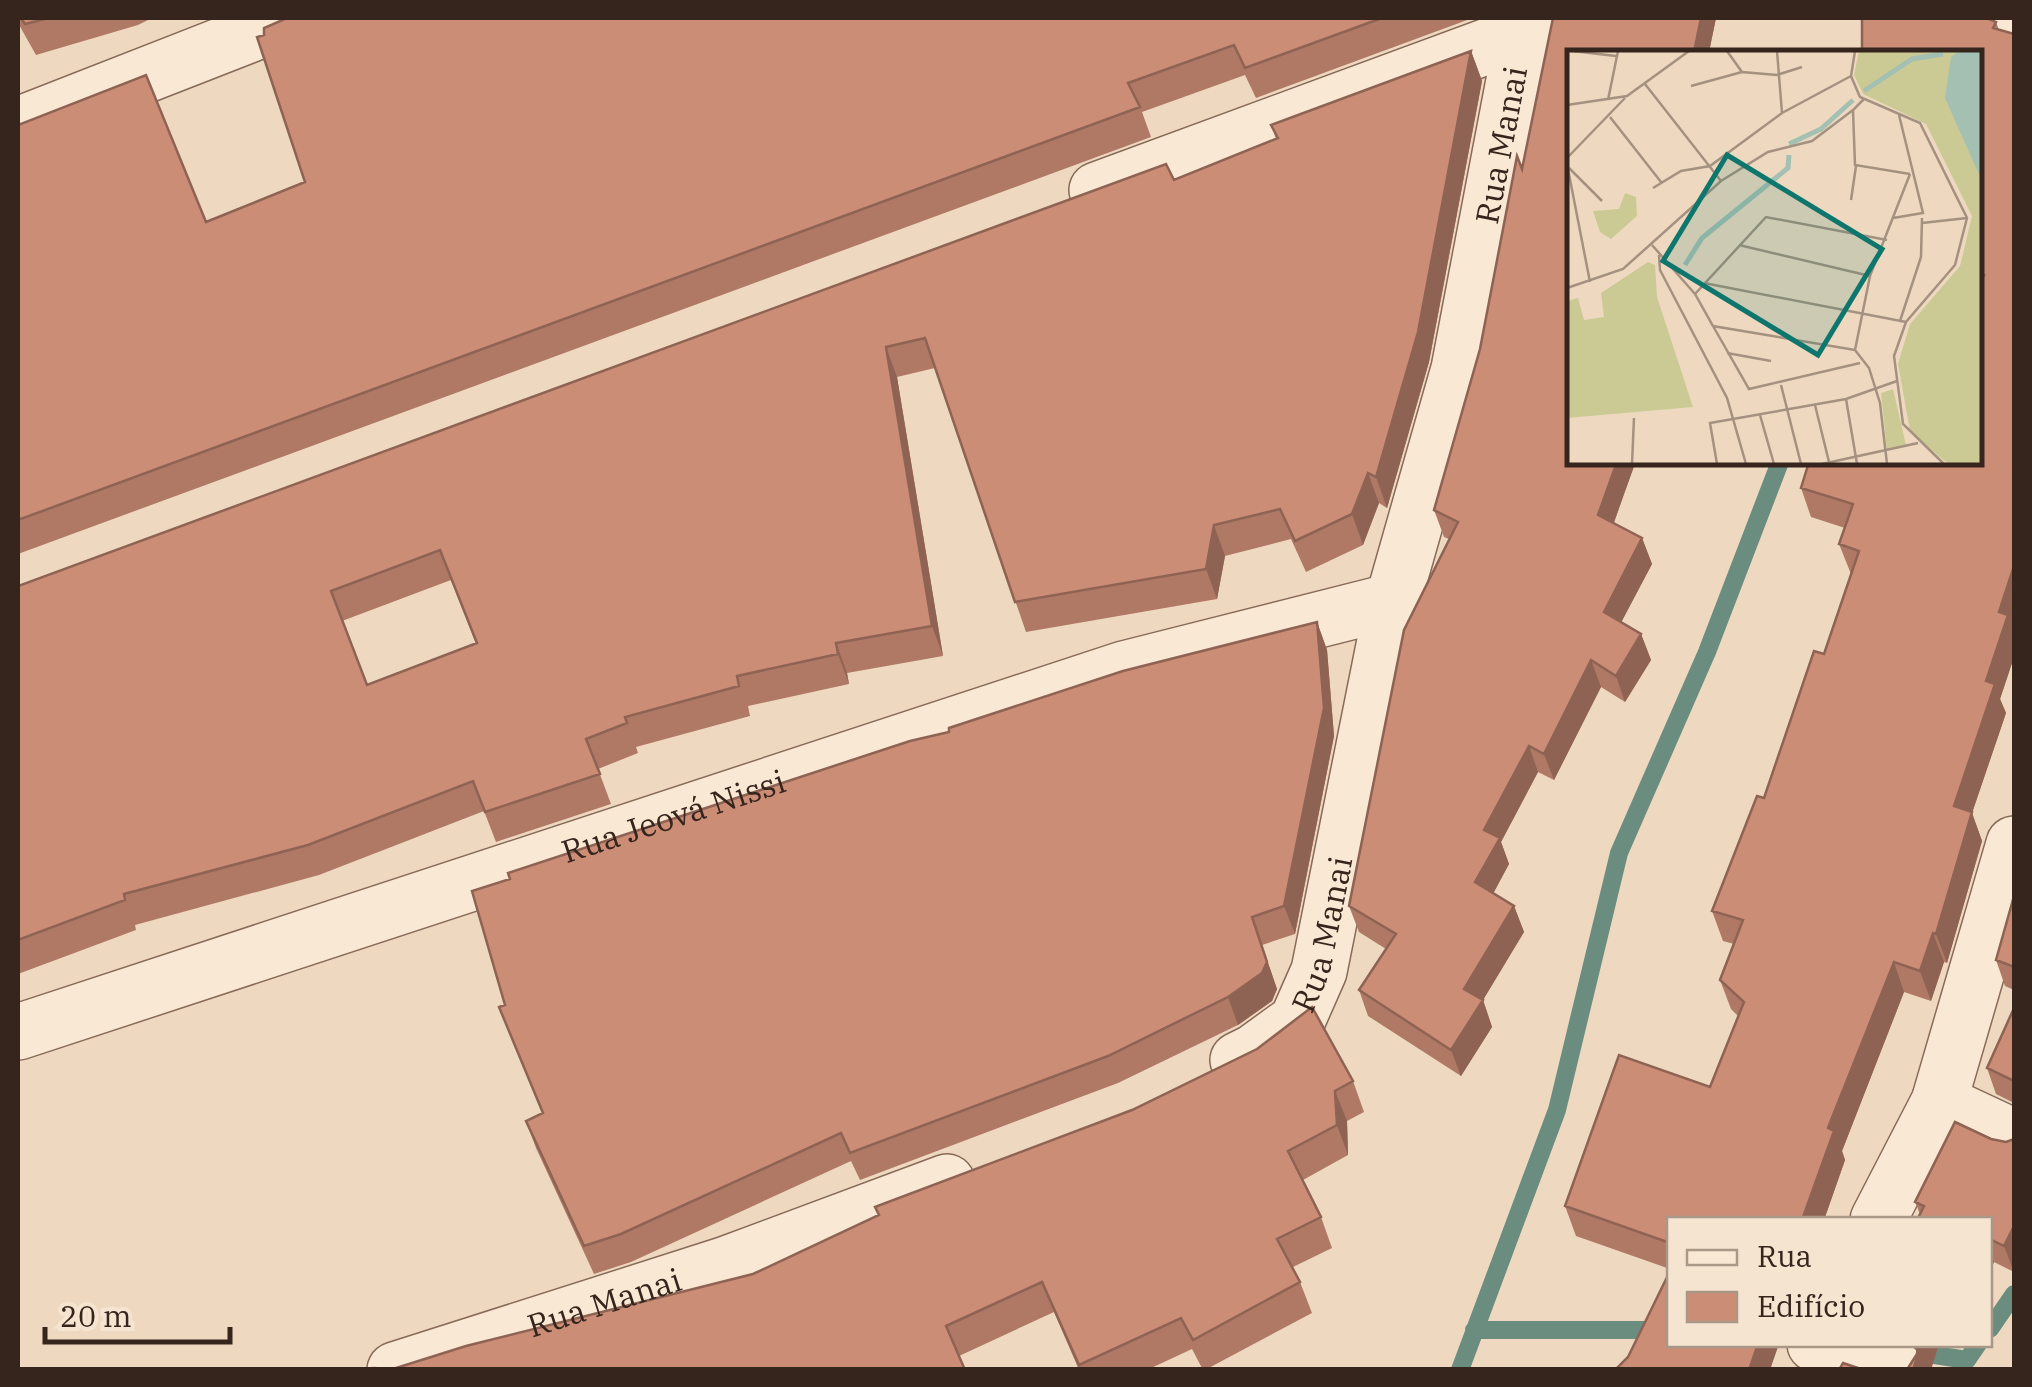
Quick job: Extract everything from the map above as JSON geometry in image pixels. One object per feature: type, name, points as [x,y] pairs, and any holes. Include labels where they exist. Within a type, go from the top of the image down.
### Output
[{"type":"street","points":[[18,125],[292,18]]},
{"type":"street","points":[[2002,18],[2014,21]]},
{"type":"street","points":[[1060,204],[1526,25]]},
{"type":"street","name":"Rua Manai","points":[[1201,1078],[1254,1052],[1297,1021],[1319,972],[1393,601],[1459,369],[1526,25]]},
{"type":"street","name":"Rua Jeová Nissi","points":[[18,1032],[1124,669],[1393,601]]},
{"type":"street","points":[[1880,1217],[1939,1102],[2014,844]]},
{"type":"street","points":[[1939,1102],[2014,1137]]},
{"type":"street","name":"Rua Manai","points":[[395,1370],[724,1265],[1001,1161]]},
{"type":"street","points":[[1801,1370],[1812,1347]]},
{"type":"street","points":[[1824,1347],[1897,1370]]},
{"type":"building","points":[[21,18],[49,18],[25,24]]},
{"type":"building","points":[[287,18],[1382,18],[1245,68],[1234,45],[1128,83],[1140,107],[18,520],[18,125],[146,75],[206,222],[305,182],[257,37],[264,35],[264,28]]},
{"type":"building","points":[[1553,18],[1701,18],[1694,50],[1567,50],[1567,465],[1616,465],[1598,515],[1642,538],[1604,612],[1641,634],[1616,676],[1591,660],[1544,754],[1529,746],[1484,830],[1500,838],[1475,882],[1514,906],[1464,989],[1483,1000],[1451,1050],[1359,990],[1396,934],[1349,906],[1404,630],[1458,522],[1434,510],[1480,349],[1517,156],[1522,169]]},
{"type":"building","points":[[1862,18],[1987,18],[1996,22],[1993,28],[2014,34],[2014,566],[1999,612],[2008,615],[1986,681],[1995,684],[1954,806],[1972,812],[1936,934],[1933,933],[1920,971],[1894,962],[1828,1128],[1834,1131],[1803,1217],[1667,1217],[1667,1242],[1565,1206],[1619,1055],[1710,1087],[1744,1002],[1720,980],[1743,920],[1712,911],[1757,796],[1764,798],[1814,651],[1824,654],[1859,551],[1839,544],[1853,504],[1801,488],[1808,465],[1982,465],[1982,50],[1862,50]]},
{"type":"building","points":[[1471,51],[1418,332],[1376,477],[1368,473],[1352,514],[1295,541],[1280,509],[1214,525],[1206,569],[1015,602],[925,338],[886,347],[932,626],[836,643],[838,654],[737,676],[739,686],[625,717],[627,723],[586,739],[600,774],[485,812],[473,781],[308,845],[124,894],[125,900],[18,940],[18,586],[1166,164],[1174,180],[1278,138],[1271,125]],"holes":[[[440,550],[477,643],[367,685],[331,591]]]},
{"type":"building","points":[[1317,622],[1324,708],[1284,906],[1252,917],[1267,962],[1262,973],[1228,997],[1108,1056],[850,1153],[841,1133],[621,1234],[584,1246],[526,1121],[543,1113],[499,1007],[505,1005],[472,891],[510,879],[508,873],[910,741],[949,732],[949,728],[1123,671]]},
{"type":"building","points":[[2014,896],[2014,967],[1996,960]]},
{"type":"building","points":[[1312,1007],[1353,1081],[1335,1091],[1337,1125],[1288,1151],[1321,1217],[1277,1239],[1300,1282],[1193,1340],[1181,1318],[1079,1365],[1042,1282],[946,1326],[965,1370],[368,1370],[393,1369],[466,1346],[753,1274],[879,1215],[875,1207],[1132,1110],[1257,1049]]},
{"type":"building","points":[[2014,1008],[2014,1081],[1987,1068]]},
{"type":"building","points":[[1955,1122],[1991,1139],[2014,1139],[2014,1226],[2004,1246],[1992,1240],[1992,1217],[1918,1217],[1924,1206],[1915,1202]]},
{"type":"building","points":[[1667,1277],[1667,1347],[1757,1347],[1749,1370],[1615,1370],[1628,1357]]},
{"type":"building","points":[[1920,1347],[1913,1370],[1904,1370],[1908,1368]]},
{"type":"building","points":[[1843,1363],[1864,1370],[1839,1370]]},
{"type":"waterway","points":[[1460,1370],[1557,1110],[1619,853],[1707,652],[1779,465]]},
{"type":"waterway","points":[[1992,1326],[2014,1294]]},
{"type":"waterway","points":[[1474,1330],[1667,1330]]},
{"type":"waterway","points":[[1915,1352],[1967,1360],[1976,1347]]}]
